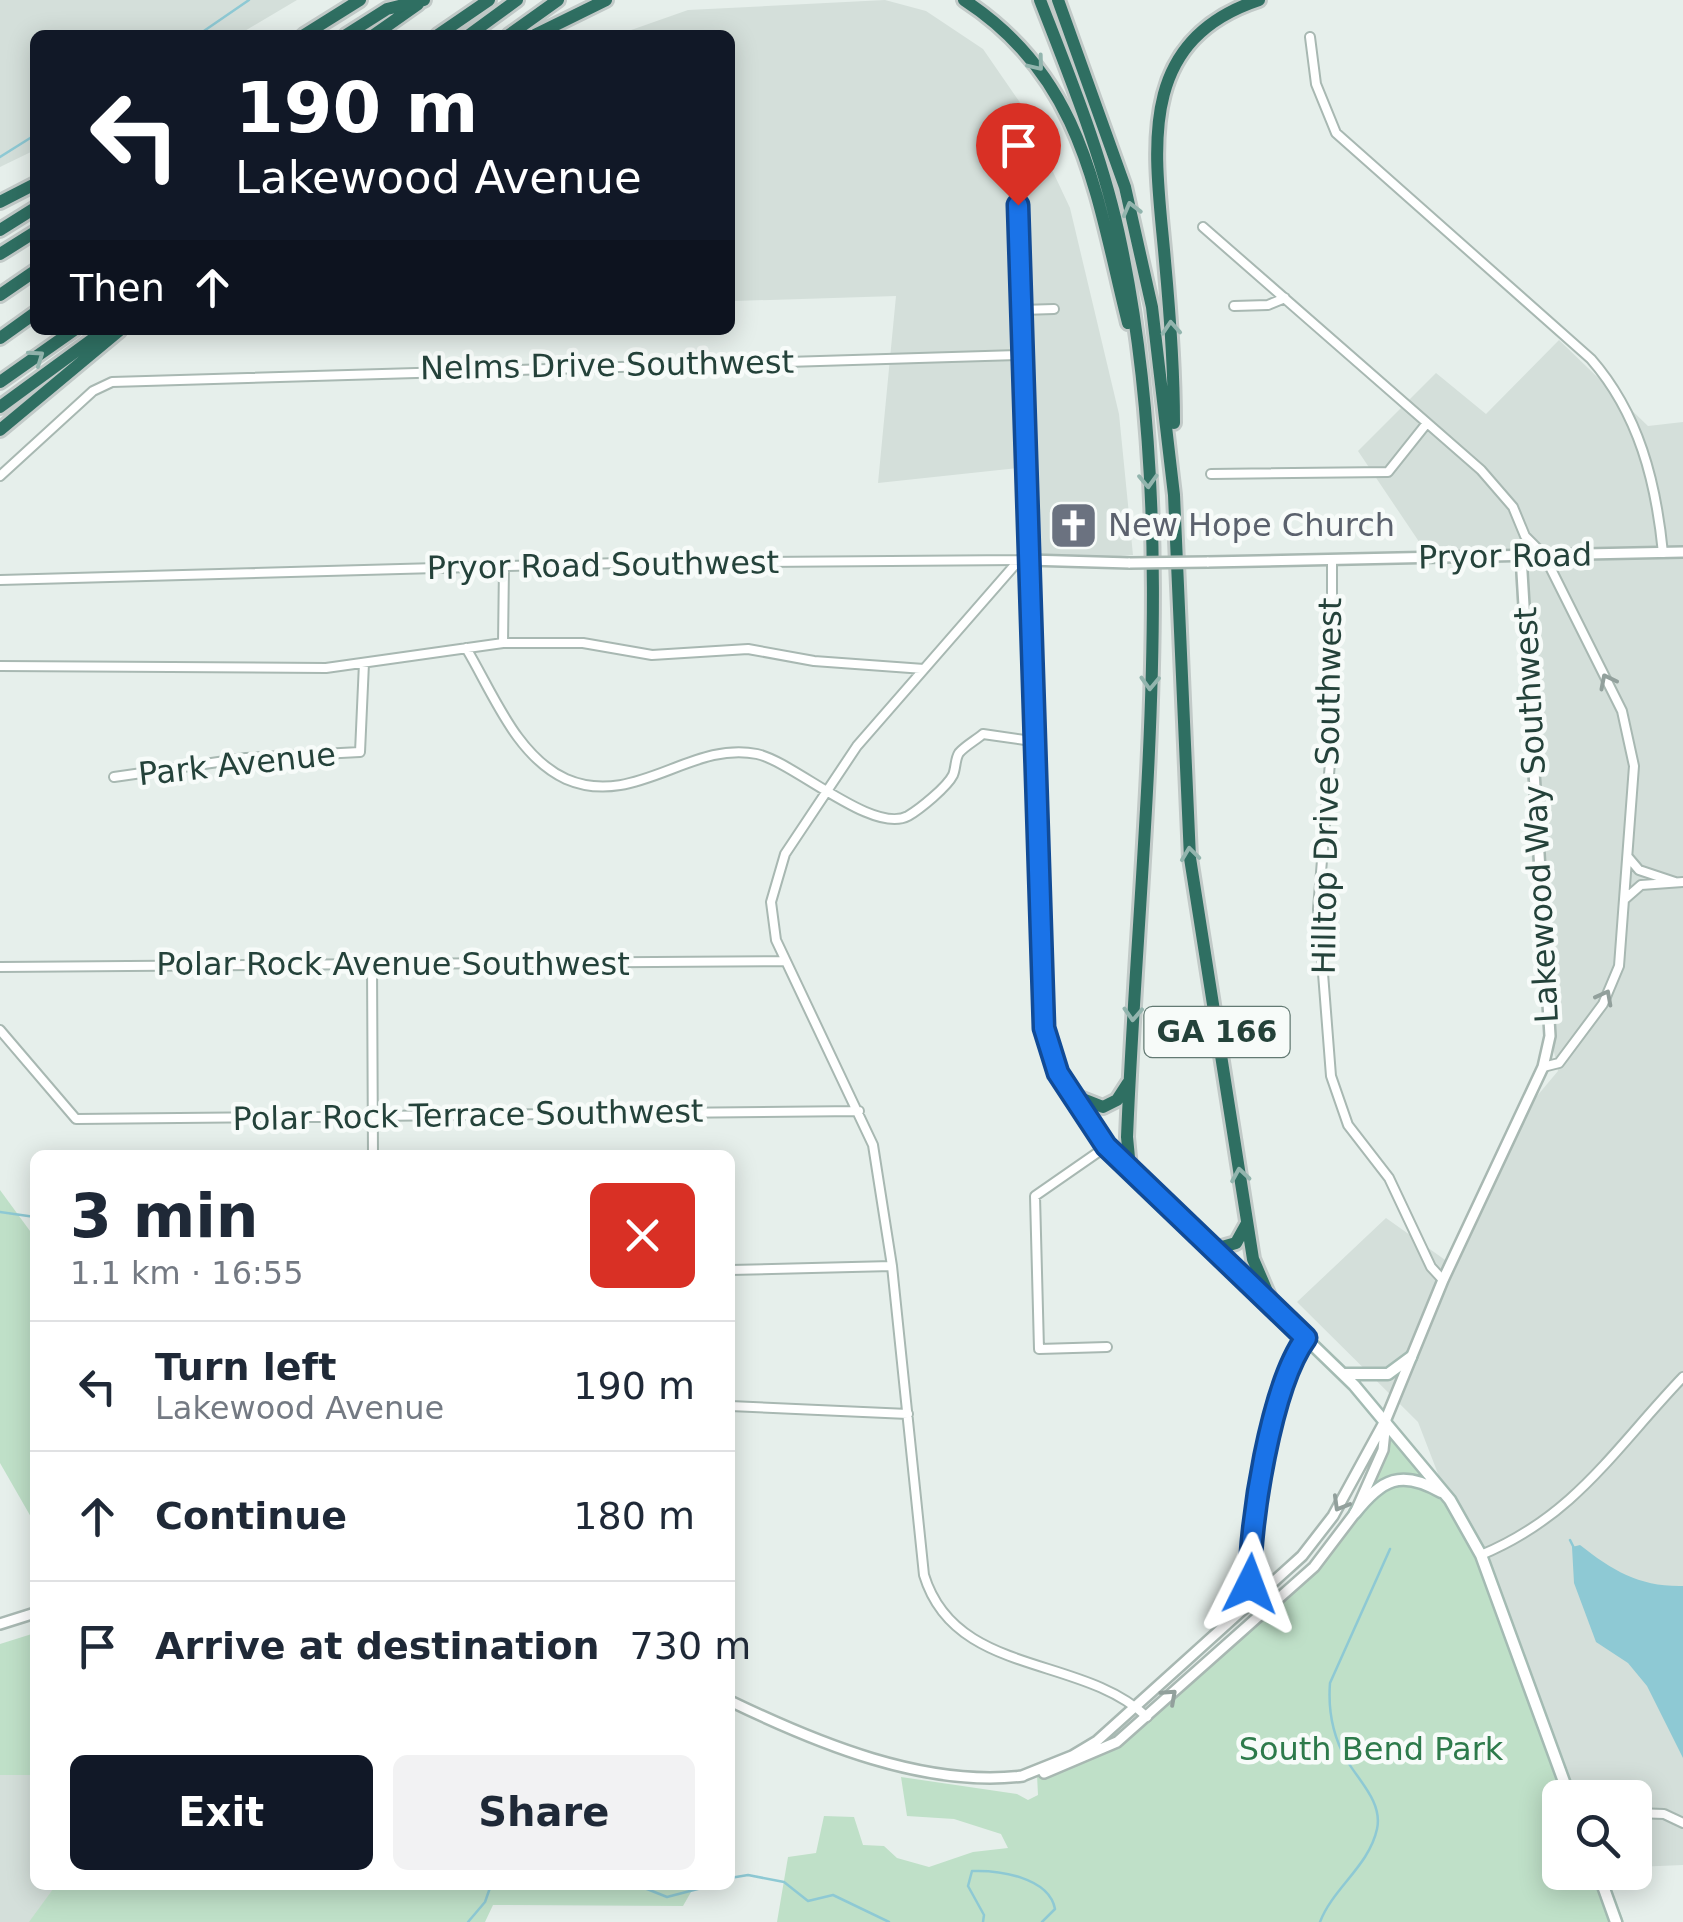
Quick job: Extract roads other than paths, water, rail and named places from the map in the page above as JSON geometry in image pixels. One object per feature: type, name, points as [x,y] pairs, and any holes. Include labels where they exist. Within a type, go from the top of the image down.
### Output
[{"type":"highway","points":[[354,30],[386,9],[424,0]]},
{"type":"highway","points":[[381,30],[424,0]]},
{"type":"highway","points":[[445,30],[489,0]]},
{"type":"highway","points":[[476,30],[517,0]]},
{"type":"highway","points":[[516,30],[558,0]]},
{"type":"highway","points":[[546,30],[606,0]]},
{"type":"highway","points":[[964,0],[1031,56],[1066,108],[1100,205],[1143,384]]},
{"type":"highway","points":[[1040,0],[1111,203],[1132,301],[1143,384],[1152,586],[1130,1081],[1130,1168]]},
{"type":"highway","points":[[1174,495],[1174,371],[1156,162],[1158,113],[1170,74],[1190,44],[1222,16],[1259,0]]},
{"type":"highway","points":[[312,30],[358,1]]},
{"type":"highway","name":"GA 166","points":[[1058,1],[1110,140],[1137,232],[1159,356],[1174,495],[1190,858],[1247,1222],[1258,1276],[1272,1303]]},
{"type":"highway","points":[[0,202],[30,187]]},
{"type":"highway","points":[[0,230],[30,211]]},
{"type":"highway","points":[[0,254],[30,235]]},
{"type":"highway","points":[[0,296],[30,275]]},
{"type":"highway","points":[[0,338],[30,317]]},
{"type":"highway","points":[[0,382],[67,335]]},
{"type":"highway","points":[[0,407],[98,335]]},
{"type":"highway","points":[[0,430],[114,335]]},
{"type":"highway","points":[[1070,1094],[1092,1105],[1108,1106],[1130,1081]]},
{"type":"highway","points":[[1216,1249],[1236,1243],[1247,1222]]},
{"type":"main road","points":[[1130,1168],[1272,1303],[1386,1419],[1446,1495],[1481,1555],[1563,1780]]},
{"type":"main road","points":[[1342,1374],[1388,1374],[1411,1358]]},
{"type":"main road","points":[[1355,1513],[1376,1487],[1394,1477],[1415,1479],[1446,1495]]},
{"type":"main road","points":[[1604,1890],[1616,1922]]},
{"type":"street","points":[[1310,38],[1316,84],[1336,134],[1591,359],[1614,388],[1643,449],[1663,553]]},
{"type":"street","points":[[1015,109],[1024,560],[1042,1016],[1050,1054],[1070,1094],[1106,1146],[1130,1168]]},
{"type":"street","points":[[1203,228],[1480,470],[1513,507],[1524,536],[1544,555],[1622,711],[1631,738],[1634,766],[1621,954],[1612,987],[1559,1064],[1543,1066]]},
{"type":"street","points":[[1234,306],[1268,305],[1284,298]]},
{"type":"street","points":[[1021,310],[1054,309]]},
{"type":"street","name":"Nelms Drive Southwest","points":[[0,476],[102,385],[192,378],[1022,355]]},
{"type":"street","points":[[1211,474],[1388,472],[1426,423]]},
{"type":"street","name":"Lakewood Way Southwest","points":[[1386,1419],[1443,1280],[1543,1066],[1550,1036],[1520,556],[1524,536]]},
{"type":"street","name":"Pryor Road","points":[[1206,562],[1683,552]]},
{"type":"street","name":"Hilltop Drive Southwest","points":[[1332,559],[1332,738],[1318,909],[1331,1076],[1348,1125],[1389,1178],[1430,1267],[1443,1280]]},
{"type":"street","points":[[1024,560],[856,746],[785,854],[774,882],[772,922],[785,961],[873,1145],[892,1266],[924,1575],[940,1612],[993,1651],[1116,1693],[1147,1717]]},
{"type":"street","name":"Pryor Road Southwest","points":[[0,580],[504,566],[1024,560],[1206,562]]},
{"type":"street","points":[[503,643],[504,566]]},
{"type":"street","points":[[0,666],[326,668],[503,643],[583,644],[652,655],[748,649],[814,662],[924,669]]},
{"type":"street","points":[[466,648],[526,749],[568,780],[598,787],[628,786],[736,752],[777,760],[827,791],[890,819],[907,817],[953,776],[958,754],[983,734],[1032,741]]},
{"type":"street","name":"Park Avenue","points":[[114,777],[246,758],[360,752],[364,663]]},
{"type":"street","points":[[1628,856],[1639,870],[1679,882]]},
{"type":"street","points":[[1626,899],[1641,886],[1679,882]]},
{"type":"street","name":"Polar Rock Avenue Southwest","points":[[0,967],[785,961]]},
{"type":"street","points":[[372,964],[373,1150]]},
{"type":"street","name":"Polar Rock Terrace Southwest","points":[[0,1030],[76,1119],[859,1111]]},
{"type":"street","points":[[1106,1146],[1035,1196],[1039,1349],[1107,1347]]},
{"type":"street","points":[[735,1270],[892,1266]]},
{"type":"street","points":[[1256,1600],[1249,1561],[1258,1490],[1286,1380],[1306,1338]]},
{"type":"street","points":[[1481,1555],[1526,1536],[1561,1510],[1683,1377]]},
{"type":"street","points":[[735,1406],[908,1414]]},
{"type":"street","points":[[1022,1776],[1072,1756],[1136,1706],[1302,1556],[1333,1516],[1386,1419]]},
{"type":"street","points":[[735,1703],[848,1749],[902,1765],[980,1779],[1060,1770],[1094,1756],[1147,1717],[1314,1567],[1355,1513],[1383,1450],[1386,1419]]},
{"type":"street","points":[[0,1624],[30,1615]]},
{"type":"street","points":[[1652,1814],[1664,1814],[1683,1823]]},
{"type":"water","points":[[1580,1545],[1628,1576],[1653,1584],[1683,1586],[1683,1758],[1647,1686],[1628,1663],[1596,1642],[1574,1583],[1572,1547]]},
{"type":"waterway","points":[[205,30],[249,0]]},
{"type":"waterway","points":[[0,157],[30,138]]},
{"type":"waterway","points":[[0,1212],[30,1216]]},
{"type":"waterway","points":[[1570,1540],[1575,1550]]},
{"type":"waterway","points":[[1320,1922],[1367,1854],[1377,1829],[1373,1801],[1341,1750],[1335,1732],[1330,1683],[1390,1549]]},
{"type":"waterway","points":[[983,1922],[984,1915],[968,1886],[972,1871],[1008,1874],[1043,1889],[1055,1909],[1042,1922]]},
{"type":"waterway","points":[[735,1877],[748,1875],[784,1882],[808,1901],[833,1895],[889,1922]]},
{"type":"waterway","points":[[468,1922],[485,1902],[489,1890]]},
{"type":"waterway","points":[[650,1890],[667,1897],[694,1890]]},
{"type":"place","name":"New Hope Church","points":[[1073,525]]},
{"type":"park label","name":"South Bend Park","points":[[1371,1749]]}]
